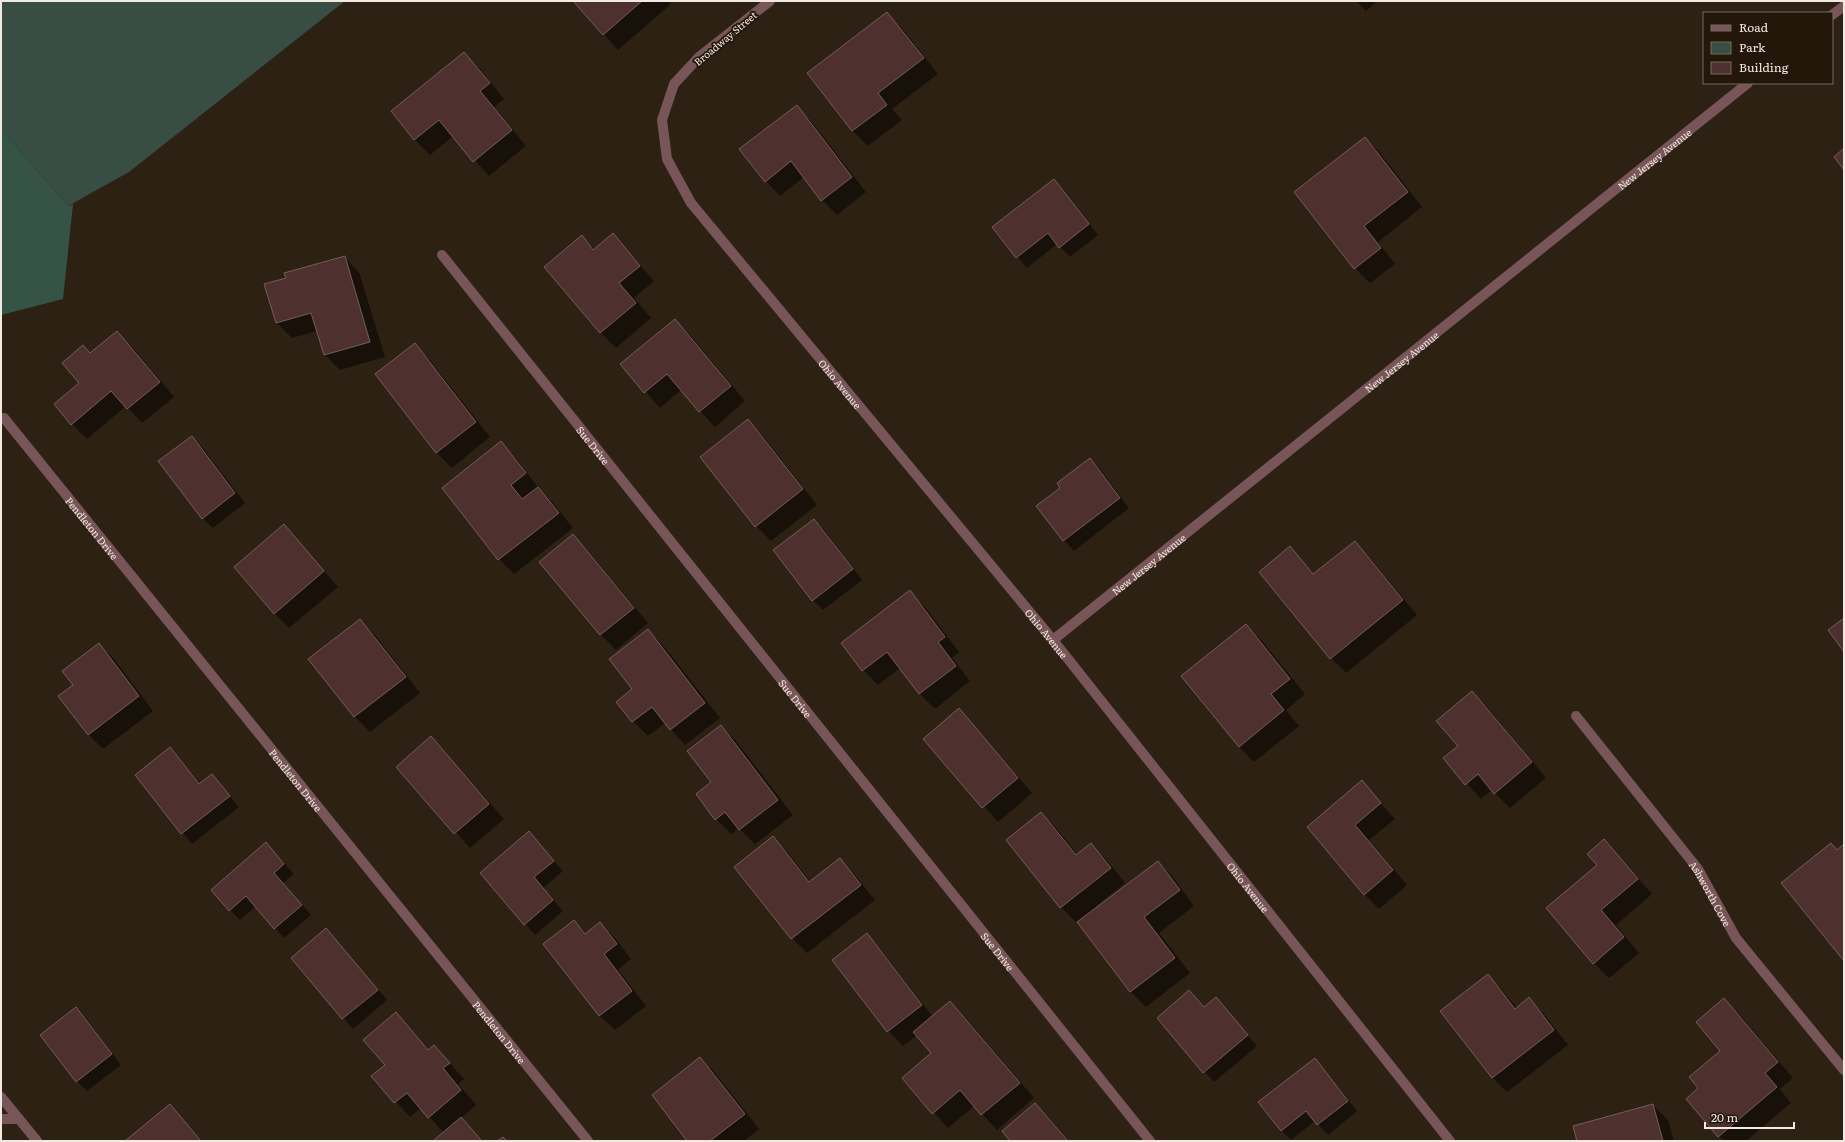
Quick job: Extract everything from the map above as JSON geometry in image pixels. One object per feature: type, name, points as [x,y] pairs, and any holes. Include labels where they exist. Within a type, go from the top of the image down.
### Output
[{"type":"street","name":"Broadway Street","points":[[662,120],[674,84],[699,57],[770,1]]},
{"type":"street","points":[[1833,15],[1844,6]]},
{"type":"street","name":"New Jersey Avenue","points":[[1054,640],[1747,84]]},
{"type":"street","name":"Ohio Avenue","points":[[662,120],[667,159],[691,203],[1054,640],[1450,1141]]},
{"type":"street","name":"Sue Drive","points":[[442,255],[1150,1141]]},
{"type":"street","name":"Pendleton Drive","points":[[4,418],[588,1141]]},
{"type":"street","name":"Ashworth Cove","points":[[1576,716],[1698,869],[1736,938],[1844,1070]]},
{"type":"street","points":[[1,1097],[37,1141]]},
{"type":"street","points":[[1,1119],[19,1119]]},
{"type":"green space","points":[[1,1],[345,1],[129,172],[68,206],[1,129]]},
{"type":"green space","points":[[1,129],[68,206],[73,204],[63,299],[1,315]]},
{"type":"building","points":[[573,1],[642,1],[603,35]]},
{"type":"building","points":[[887,12],[924,58],[878,93],[887,105],[852,131],[807,73]]},
{"type":"building","points":[[464,52],[490,83],[480,91],[512,130],[473,162],[439,120],[414,140],[391,111]]},
{"type":"building","points":[[797,105],[852,177],[821,201],[791,161],[765,182],[739,149]]},
{"type":"building","points":[[1365,137],[1408,192],[1364,226],[1381,248],[1354,269],[1294,192]]},
{"type":"building","points":[[1844,148],[1844,170],[1834,157]]},
{"type":"building","points":[[1054,179],[1089,224],[1059,248],[1048,233],[1016,258],[992,227]]},
{"type":"building","points":[[613,233],[640,266],[619,283],[636,303],[600,333],[544,267],[582,235],[593,250]]},
{"type":"building","points":[[345,256],[370,342],[324,355],[311,313],[276,323],[264,284],[286,278],[284,273]]},
{"type":"building","points":[[675,319],[731,386],[699,412],[667,374],[644,393],[620,364]]},
{"type":"building","points":[[117,331],[160,382],[127,409],[111,391],[71,425],[54,404],[79,383],[62,363],[83,345],[90,353]]},
{"type":"building","points":[[415,343],[476,422],[436,453],[375,374]]},
{"type":"building","points":[[748,419],[803,489],[755,527],[700,457]]},
{"type":"building","points":[[192,436],[235,493],[202,519],[158,461]]},
{"type":"building","points":[[501,441],[526,473],[511,485],[522,499],[538,487],[559,513],[498,560],[442,488]]},
{"type":"building","points":[[1090,458],[1120,498],[1063,541],[1036,506],[1060,488],[1057,483]]},
{"type":"building","points":[[814,519],[853,569],[812,601],[773,550]]},
{"type":"building","points":[[284,524],[324,571],[274,614],[234,567]]},
{"type":"building","points":[[573,534],[634,608],[600,635],[539,562]]},
{"type":"building","points":[[1355,541],[1403,600],[1330,659],[1259,572],[1290,546],[1313,574]]},
{"type":"building","points":[[910,590],[945,637],[938,642],[956,666],[919,694],[887,652],[862,671],[841,643]]},
{"type":"building","points":[[1844,618],[1844,652],[1828,630]]},
{"type":"building","points":[[360,619],[406,677],[354,717],[308,659]]},
{"type":"building","points":[[1246,624],[1290,679],[1271,694],[1284,710],[1239,747],[1181,676]]},
{"type":"building","points":[[648,629],[705,703],[670,730],[652,707],[632,722],[616,702],[632,689],[609,659]]},
{"type":"building","points":[[99,643],[139,696],[88,735],[58,696],[73,685],[62,671]]},
{"type":"building","points":[[1472,691],[1532,762],[1494,794],[1478,774],[1465,785],[1443,758],[1458,746],[1436,721]]},
{"type":"building","points":[[959,708],[1018,778],[982,808],[923,739]]},
{"type":"building","points":[[721,725],[778,800],[739,830],[725,812],[715,820],[696,794],[711,782],[687,751]]},
{"type":"building","points":[[431,736],[489,804],[454,834],[396,767]]},
{"type":"building","points":[[170,747],[199,784],[212,774],[230,796],[181,834],[135,775]]},
{"type":"building","points":[[1362,780],[1381,803],[1355,825],[1393,870],[1364,895],[1307,827]]},
{"type":"building","points":[[1041,812],[1076,855],[1091,843],[1111,868],[1060,908],[1006,840]]},
{"type":"building","points":[[529,831],[554,861],[534,877],[553,900],[524,925],[480,873]]},
{"type":"building","points":[[773,836],[809,882],[840,858],[861,885],[791,939],[734,867]]},
{"type":"building","points":[[1604,839],[1638,879],[1601,910],[1624,937],[1593,964],[1546,908],[1597,865],[1587,854]]},
{"type":"building","points":[[266,842],[284,864],[274,873],[302,905],[274,929],[246,896],[229,911],[211,890]]},
{"type":"building","points":[[1831,843],[1837,850],[1844,844],[1844,961],[1781,883]]},
{"type":"building","points":[[1158,861],[1180,890],[1144,917],[1175,958],[1130,992],[1077,922]]},
{"type":"building","points":[[574,920],[585,934],[600,922],[617,944],[604,954],[632,991],[599,1016],[543,944]]},
{"type":"building","points":[[326,928],[378,990],[342,1019],[291,958]]},
{"type":"building","points":[[867,933],[922,1005],[887,1032],[832,960]]},
{"type":"building","points":[[1488,974],[1515,1009],[1529,997],[1554,1030],[1492,1078],[1440,1011]]},
{"type":"building","points":[[1189,990],[1204,1007],[1216,997],[1248,1035],[1203,1073],[1157,1018]]},
{"type":"building","points":[[1724,998],[1778,1062],[1765,1073],[1777,1087],[1718,1137],[1686,1099],[1698,1088],[1689,1077],[1720,1051],[1696,1022]]},
{"type":"building","points":[[950,1001],[1020,1083],[981,1115],[960,1090],[932,1114],[902,1078],[931,1053],[913,1032]]},
{"type":"building","points":[[76,1007],[112,1054],[76,1082],[40,1035]]},
{"type":"building","points":[[396,1012],[428,1050],[434,1045],[450,1063],[443,1068],[461,1090],[428,1118],[407,1093],[394,1103],[371,1076],[385,1065],[363,1040]]},
{"type":"building","points":[[700,1057],[745,1114],[710,1141],[687,1141],[652,1095]]},
{"type":"building","points":[[1315,1058],[1348,1101],[1317,1125],[1306,1111],[1281,1131],[1258,1102]]},
{"type":"building","points":[[1035,1103],[1068,1141],[1010,1141],[1002,1131]]},
{"type":"building","points":[[170,1104],[201,1141],[125,1141]]},
{"type":"building","points":[[1653,1104],[1663,1141],[1577,1141],[1573,1126]]},
{"type":"building","points":[[461,1117],[482,1141],[433,1141]]},
{"type":"building","points":[[503,1137],[507,1141],[497,1141]]}]
